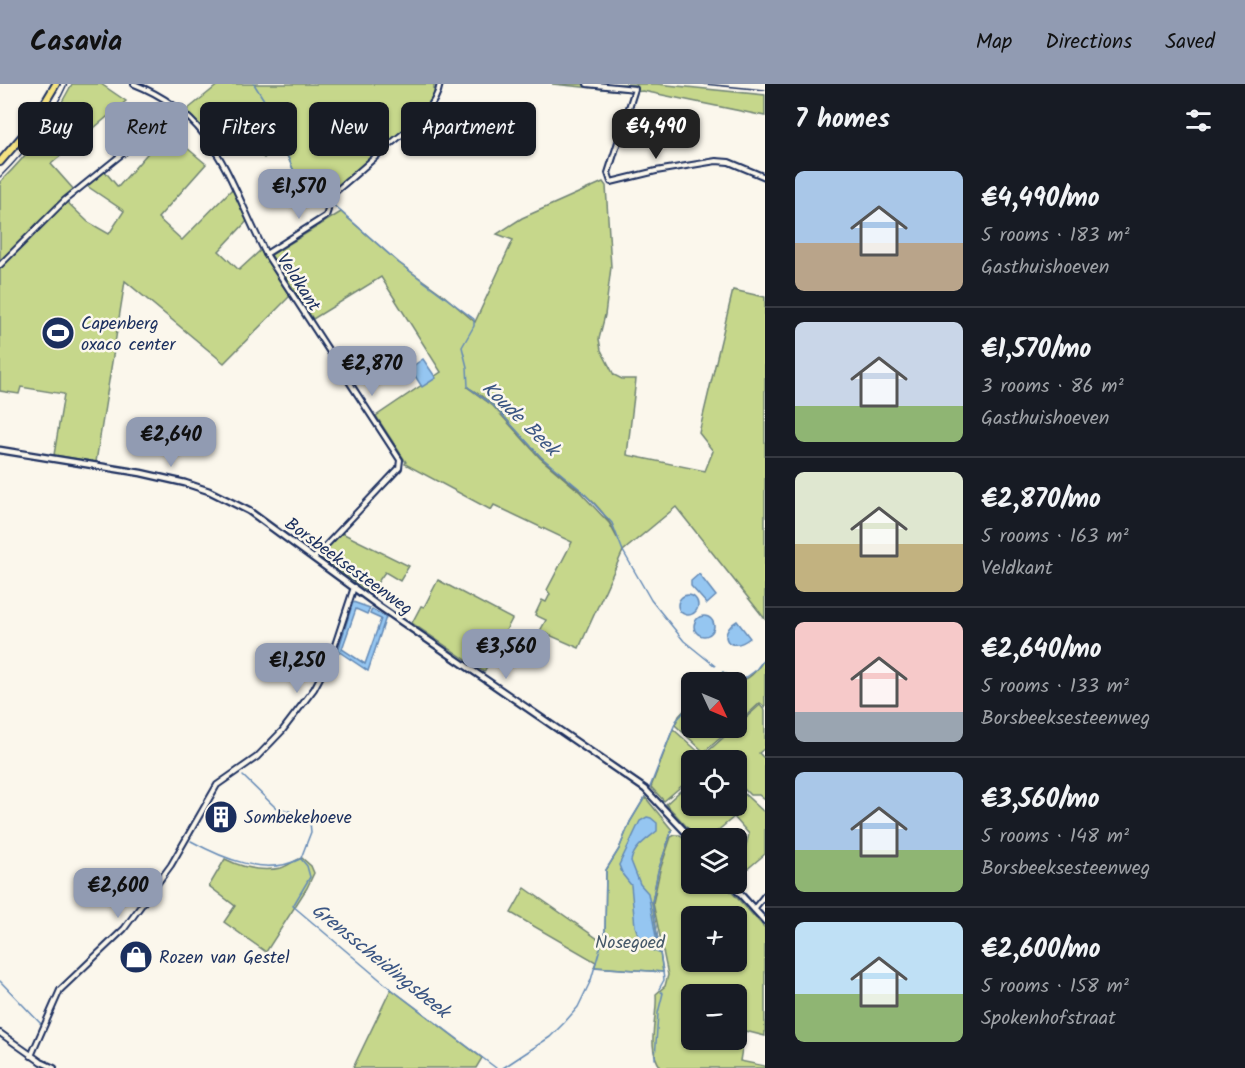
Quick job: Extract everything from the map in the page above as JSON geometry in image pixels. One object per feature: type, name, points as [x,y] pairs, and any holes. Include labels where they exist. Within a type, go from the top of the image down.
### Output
[{"type":"main road","points":[[0,162],[31,126],[56,84]]},
{"type":"street","name":"Veldkant","points":[[134,84],[167,102]]},
{"type":"street","points":[[266,254],[326,216],[327,199],[419,119],[434,100],[440,84]]},
{"type":"street","points":[[587,84],[635,89],[608,173],[611,182],[656,171],[716,161],[729,162],[765,177]]},
{"type":"street","name":"Veldkant","points":[[188,117],[195,122],[213,146],[266,254],[400,460],[399,468],[314,558]]},
{"type":"street","points":[[0,265],[65,200],[120,156]]},
{"type":"street","name":"Borsbeeksesteenweg","points":[[0,450],[141,473],[185,483],[208,491],[249,511],[354,588],[645,789],[682,828]]},
{"type":"street","points":[[31,1056],[60,990],[130,921],[171,865],[217,785],[257,757],[282,730],[314,689],[334,649],[354,588]]},
{"type":"street","points":[[740,894],[765,921]]},
{"type":"street","points":[[754,909],[765,895]]},
{"type":"street","points":[[0,1033],[31,1056],[54,1068]]},
{"type":"street","points":[[41,1062],[41,1068]]},
{"type":"green space","points":[[72,84],[101,84],[126,101],[105,102],[105,119],[93,129],[93,102],[61,102]]},
{"type":"green space","points":[[219,84],[434,84],[432,102],[401,102],[401,135],[389,145],[389,102],[309,102],[309,156],[376,156],[327,199],[321,190],[296,176],[287,156],[297,156],[297,102],[200,102],[200,132],[188,118],[188,109]]},
{"type":"green space","points":[[552,84],[657,84],[765,95],[765,116],[643,91]]},
{"type":"green space","points":[[188,149],[206,164],[158,218],[182,240],[234,187],[248,220],[219,251],[239,270],[263,248],[291,295],[224,363],[125,281],[96,462],[54,455],[64,394],[21,387],[19,394],[0,391],[0,182],[24,156],[61,156],[51,164],[75,191],[65,200],[88,222],[109,234],[124,211],[84,184],[103,169],[118,187],[145,156],[188,156]]},
{"type":"green space","points":[[603,182],[606,186],[611,267],[605,315],[599,339],[601,350],[614,375],[622,379],[636,379],[627,455],[705,471],[713,451],[699,433],[733,290],[765,297],[765,619],[676,507],[623,551],[579,648],[540,631],[546,620],[535,615],[542,600],[546,602],[550,594],[547,590],[572,542],[494,505],[491,510],[405,464],[406,462],[376,416],[441,372],[381,277],[313,319],[271,255],[341,212],[399,263],[442,294],[475,322],[513,240],[497,234],[522,218]],"holes":[[[493,406],[541,457],[594,503],[611,525],[617,538],[609,523],[580,492],[540,458]]]},
{"type":"green space","points":[[340,532],[409,566],[400,581],[385,572],[370,593],[320,557],[320,554]]},
{"type":"green space","points":[[438,580],[512,619],[484,672],[412,623],[421,606],[424,607]]},
{"type":"green space","points":[[765,658],[765,707],[760,703],[747,715],[747,678],[753,674]]},
{"type":"green space","points":[[760,705],[765,711],[765,748],[759,753],[765,759],[765,800],[759,795],[750,795],[747,792],[747,750],[709,750],[723,738],[747,738],[747,717]]},
{"type":"green space","points":[[681,714],[681,731],[675,725]]},
{"type":"green space","points":[[673,729],[696,750],[681,750],[681,787],[664,801],[651,787]]},
{"type":"green space","points":[[689,738],[720,738],[706,750],[702,750]]},
{"type":"green space","points":[[681,790],[681,816],[747,816],[747,796],[765,813],[765,854],[747,869],[749,834],[747,828],[744,828],[734,817],[721,828],[688,828],[666,804]]},
{"type":"green space","name":"Nosegoed","points":[[645,797],[672,830],[658,871],[652,902],[663,972],[594,967],[596,962],[511,913],[525,888],[601,941],[605,931],[606,870]]},
{"type":"green space","points":[[680,835],[681,894],[733,894],[744,906],[681,906],[681,972],[747,972],[747,909],[765,928],[765,1036],[747,1032],[747,984],[681,984],[681,1050],[742,1050],[740,1061],[765,1066],[765,1068],[661,1068],[656,1060],[653,1032],[656,994],[665,986],[668,975],[653,903],[660,870],[671,837]]},
{"type":"green space","points":[[302,858],[311,866],[314,873],[307,888],[266,952],[224,922],[235,906],[209,886],[225,859],[245,867],[266,870],[281,868]]},
{"type":"green space","points":[[391,989],[482,1058],[476,1068],[353,1068]]},
{"type":"water","points":[[423,359],[436,378],[422,387],[410,368]]},
{"type":"water","points":[[699,574],[716,596],[707,604],[691,586],[691,581]]},
{"type":"water","points":[[688,595],[695,598],[698,605],[695,612],[688,615],[681,612],[678,605],[681,598]]},
{"type":"water","points":[[353,602],[370,608],[367,614],[356,609],[342,649],[365,664],[381,619],[370,614],[372,609],[386,617],[368,671],[338,651]]},
{"type":"water","points":[[704,616],[711,619],[714,626],[711,633],[704,636],[697,633],[694,626],[697,619]]},
{"type":"water","points":[[737,621],[750,638],[742,643],[731,644],[727,641],[727,632]]},
{"type":"water","points":[[647,817],[657,823],[657,831],[638,848],[631,861],[640,884],[648,893],[659,953],[642,946],[635,926],[631,885],[619,865],[640,821]]},
{"type":"waterway","name":"Koude Beek","points":[[254,84],[264,100],[296,176],[321,190],[326,199]]},
{"type":"waterway","name":"Koude Beek","points":[[330,202],[399,263],[474,319],[474,326],[462,347],[467,367],[468,387],[494,406],[541,457],[581,490],[612,523],[623,551],[651,600],[684,641],[715,666]]},
{"type":"waterway","name":"Koude Beek","points":[[747,677],[755,671],[765,658]]},
{"type":"waterway","points":[[650,787],[676,721],[681,715]]},
{"type":"waterway","points":[[243,776],[275,807],[299,814],[310,822],[311,832],[301,858]]},
{"type":"waterway","points":[[503,1068],[550,1037],[578,1007],[591,980],[605,931],[606,870],[645,797]]},
{"type":"waterway","points":[[663,972],[652,902],[658,871],[672,830]]},
{"type":"waterway","points":[[191,841],[216,854],[258,866],[287,864],[300,859]]},
{"type":"waterway","name":"Grensscheidingsbeek","points":[[301,859],[307,866],[310,877],[293,906],[391,989],[496,1068]]},
{"type":"waterway","points":[[595,967],[663,972],[664,980],[659,989]]},
{"type":"waterway","points":[[0,981],[41,1024]]},
{"type":"waterway","points":[[655,1059],[658,1013],[663,993],[661,992]]},
{"type":"tram line","points":[[0,177],[38,134],[67,84]]},
{"type":"railway","points":[[704,84],[765,90]]},
{"type":"place","name":"Capenberg oxaco center","points":[[58,333]]},
{"type":"place","name":"Sombekehoeve","points":[[221,817]]},
{"type":"place","name":"Rozen van Gestel","points":[[136,957]]}]
